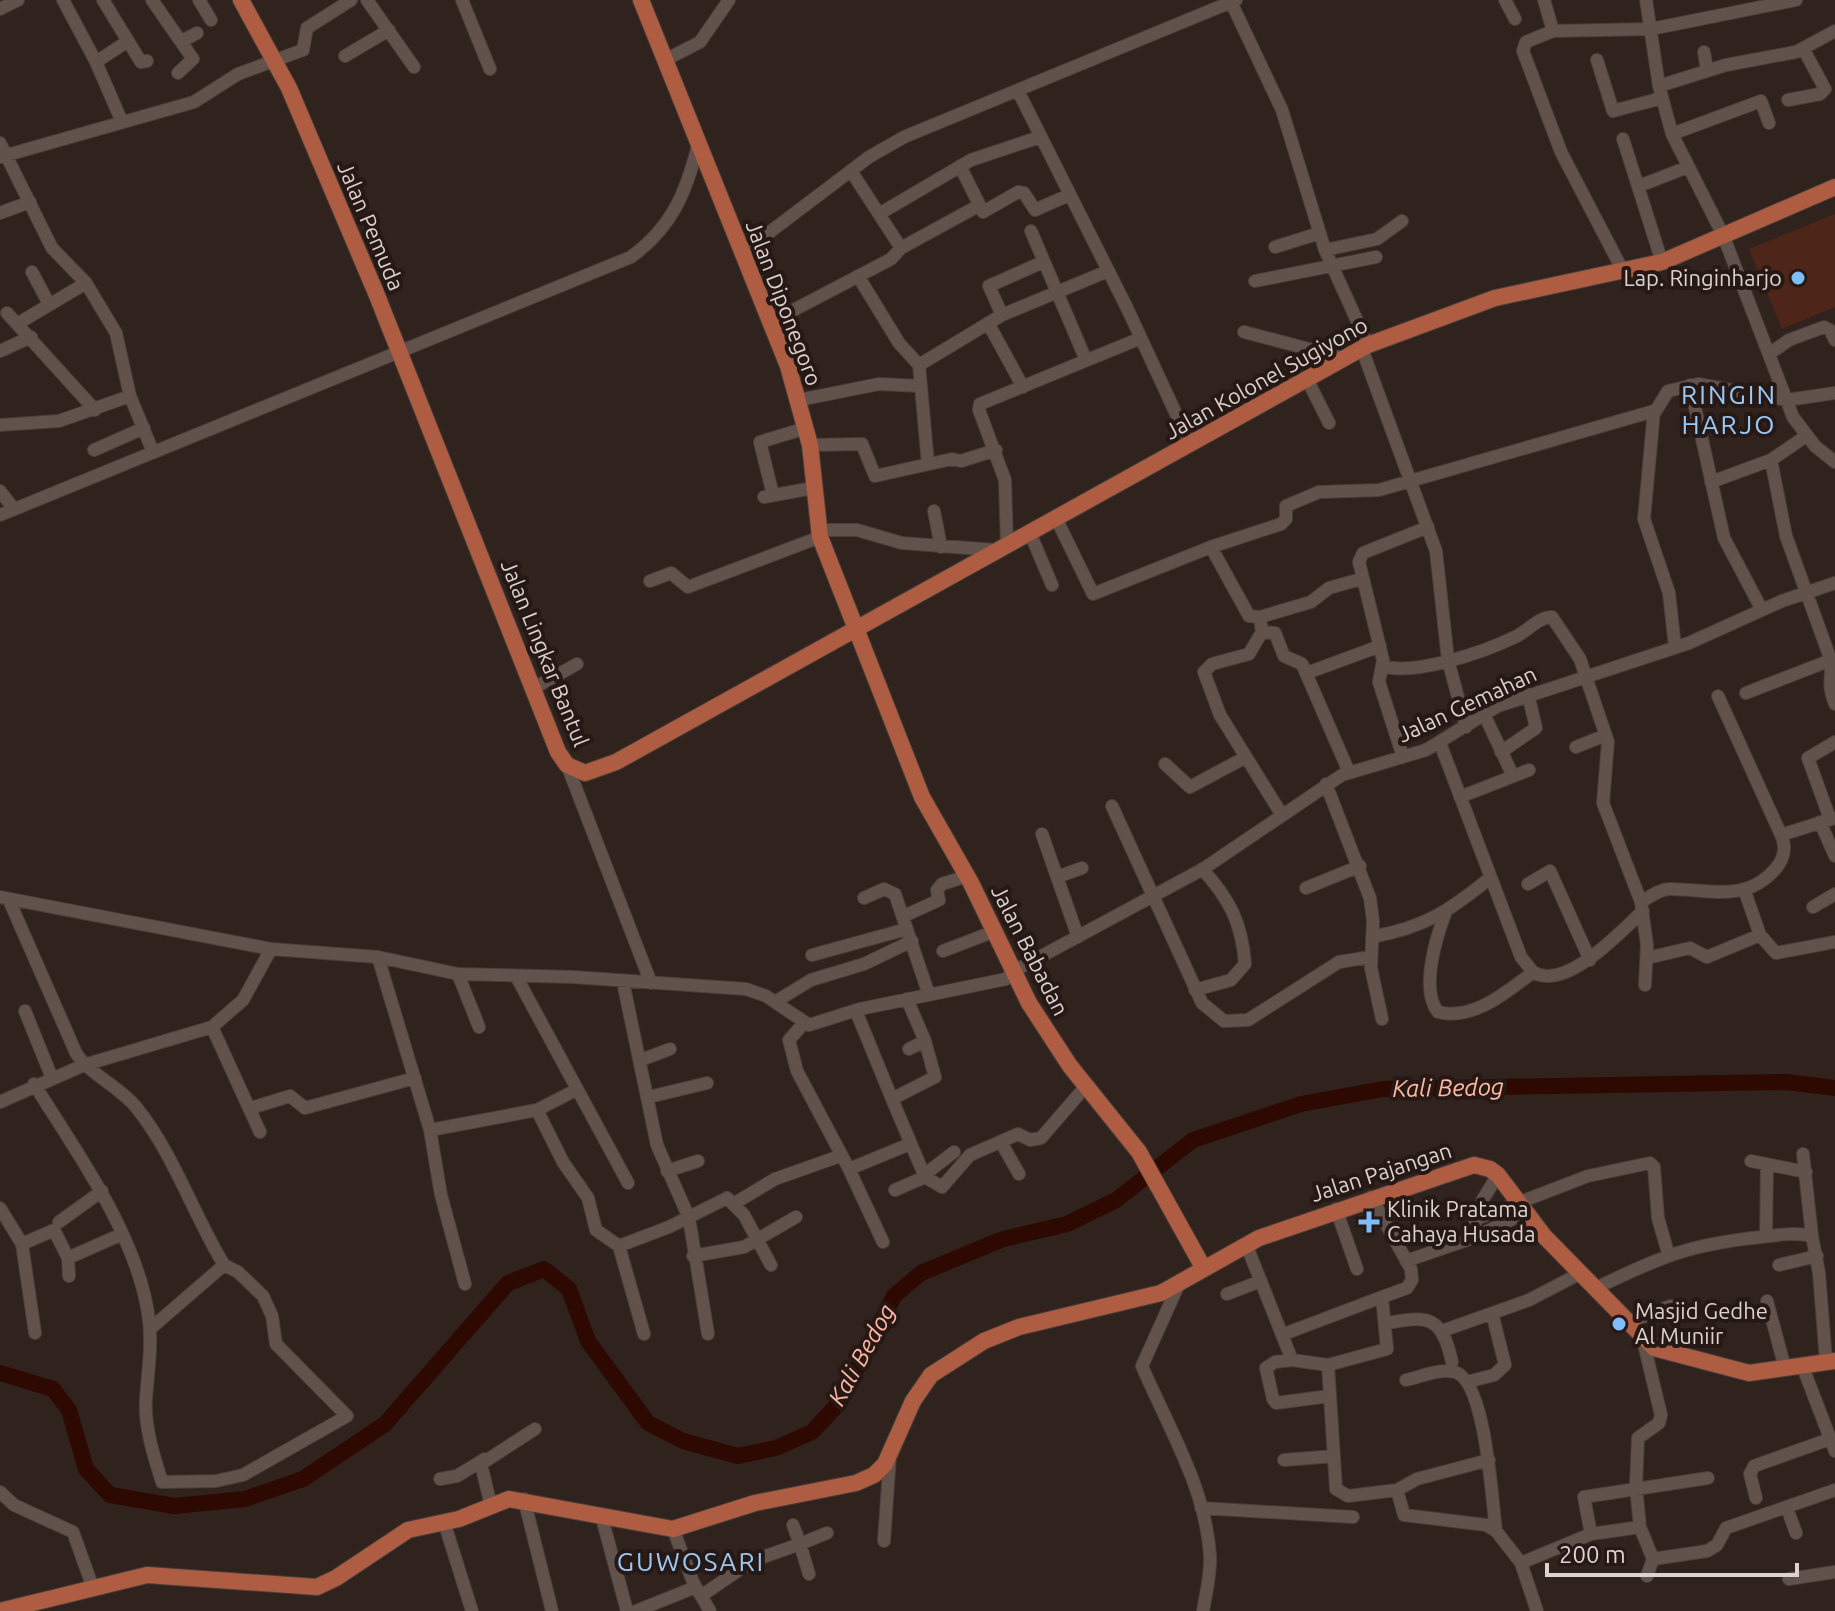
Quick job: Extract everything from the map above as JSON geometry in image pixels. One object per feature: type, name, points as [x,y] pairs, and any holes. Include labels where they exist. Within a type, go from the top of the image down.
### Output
[{"type":"main road","name":"Jalan Pemuda","points":[[241,0],[274,58],[450,475]]},
{"type":"main road","name":"Jalan Diponegoro","points":[[641,0],[799,400],[808,436],[820,533],[857,629]]},
{"type":"main road","name":"Jalan Kolonel Sugiyono","points":[[857,629],[1365,347],[1480,302],[1662,262],[1835,187]]},
{"type":"main road","name":"Jalan Lingkar Bantul","points":[[450,475],[558,752],[567,765],[585,773],[616,762],[857,629]]},
{"type":"main road","name":"Jalan Babadan","points":[[857,629],[922,797],[967,876],[1012,972],[1039,1019],[1086,1086],[1139,1152],[1204,1269]]},
{"type":"main road","name":"Jalan Pajangan","points":[[890,1456],[921,1388],[937,1370],[965,1351],[1019,1327],[1115,1305],[1178,1286],[1246,1244],[1371,1197],[1468,1166],[1484,1166],[1498,1175]]},
{"type":"main road","points":[[1498,1175],[1522,1208],[1643,1340],[1671,1354],[1738,1372],[1830,1361]]},
{"type":"main road","points":[[0,1611],[93,1588],[164,1575],[317,1587],[336,1578],[399,1534],[509,1499],[524,1499],[602,1518],[673,1529],[755,1503],[856,1483],[874,1475],[890,1456]]},
{"type":"street","points":[[0,9],[18,0]]},
{"type":"street","points":[[63,0],[96,62],[122,122]]},
{"type":"street","points":[[103,0],[141,62],[147,61]]},
{"type":"street","points":[[152,0],[194,60],[178,73]]},
{"type":"street","points":[[199,0],[211,20]]},
{"type":"street","points":[[153,452],[130,396],[116,333],[86,283],[52,248],[2,151],[194,102],[238,74],[274,58],[303,50],[307,28],[351,0]]},
{"type":"street","points":[[367,0],[414,67]]},
{"type":"street","points":[[462,0],[490,69]]},
{"type":"street","points":[[665,60],[700,42],[729,0]]},
{"type":"street","points":[[1505,0],[1515,19]]},
{"type":"street","points":[[1544,0],[1553,31]]},
{"type":"street","points":[[1646,0],[1661,92],[1672,134],[1723,235],[1793,417],[1806,436],[1835,462]]},
{"type":"street","points":[[1723,0],[1726,15]]},
{"type":"street","points":[[1623,271],[1561,152],[1523,51],[1529,39],[1553,31],[1651,29],[1794,0]]},
{"type":"street","points":[[741,254],[851,171],[904,137],[1233,1],[1283,113],[1325,250],[1365,347],[1409,481],[1436,551],[1448,660],[1466,727]]},
{"type":"street","points":[[345,56],[389,30]]},
{"type":"street","points":[[1597,60],[1613,111],[1707,70],[1804,50],[1835,31]]},
{"type":"street","points":[[182,41],[197,33]]},
{"type":"street","points":[[96,62],[128,41]]},
{"type":"street","points":[[1788,100],[1820,94],[1825,89],[1804,50]]},
{"type":"street","points":[[1704,52],[1707,70]]},
{"type":"street","points":[[1018,91],[1190,444]]},
{"type":"street","points":[[1672,134],[1701,125],[1732,109],[1761,101],[1769,123]]},
{"type":"street","points":[[879,214],[960,166],[1040,137]]},
{"type":"street","points":[[1623,139],[1662,262]]},
{"type":"street","points":[[0,515],[631,257],[652,242],[676,211],[698,145]]},
{"type":"street","points":[[960,166],[978,206],[985,212],[1021,192],[1035,210],[1069,195]]},
{"type":"street","points":[[1639,186],[1688,167]]},
{"type":"street","points":[[851,171],[901,248]]},
{"type":"street","points":[[0,213],[30,202]]},
{"type":"street","points":[[769,323],[895,257],[901,248],[978,206]]},
{"type":"street","points":[[1325,250],[1377,239],[1402,221]]},
{"type":"street","points":[[1031,231],[1086,360]]},
{"type":"street","points":[[1275,247],[1320,233]]},
{"type":"street","points":[[1255,281],[1376,257]]},
{"type":"street","points":[[1002,315],[989,286],[1043,262]]},
{"type":"street","points":[[919,365],[1002,315],[1108,271]]},
{"type":"street","points":[[32,272],[49,304]]},
{"type":"street","points":[[858,276],[899,343],[919,365],[928,464]]},
{"type":"street","points":[[17,324],[86,283]]},
{"type":"street","points":[[7,313],[95,410]]},
{"type":"street","points":[[988,323],[1023,387]]},
{"type":"street","points":[[1769,354],[1789,340],[1824,327],[1830,330],[1835,340]]},
{"type":"street","points":[[1244,332],[1343,358]]},
{"type":"street","points":[[0,351],[31,337]]},
{"type":"street","points":[[650,581],[671,573],[688,587],[820,533],[857,530],[902,543],[1003,548],[1007,490],[996,450],[978,407],[1141,338]]},
{"type":"street","points":[[1307,379],[1329,423]]},
{"type":"street","points":[[799,400],[879,384],[920,386]]},
{"type":"street","points":[[1690,385],[1724,538],[1762,610]]},
{"type":"street","points":[[1675,647],[1669,593],[1644,519],[1655,412],[1668,391],[1690,385],[1787,400],[1835,393]]},
{"type":"street","points":[[0,425],[39,424],[95,410],[130,396]]},
{"type":"street","points":[[1056,518],[1092,594],[1211,547],[1281,524],[1286,519],[1286,506],[1319,492],[1365,492],[1655,412]]},
{"type":"street","points":[[94,450],[144,428]]},
{"type":"street","points":[[813,488],[768,496],[760,442],[808,436],[862,444],[875,476],[952,459],[961,461],[996,450]]},
{"type":"street","points":[[1711,482],[1771,460],[1806,436]]},
{"type":"street","points":[[1771,460],[1786,536],[1804,593],[1831,660],[1833,668],[1827,682],[1835,704]]},
{"type":"street","points":[[0,491],[14,509]]},
{"type":"street","points":[[934,511],[941,547]]},
{"type":"street","points":[[1403,757],[1380,688],[1380,646],[1359,562],[1363,553],[1428,527]]},
{"type":"street","points":[[1030,533],[1052,585]]},
{"type":"street","points":[[1211,547],[1249,616],[1260,617],[1311,602],[1329,588],[1361,579]]},
{"type":"street","name":"Jalan Gemahan","points":[[804,1023],[813,1024],[907,999],[1006,979],[1012,972],[1202,869],[1326,784],[1349,772],[1440,743],[1484,714],[1528,694],[1675,647],[1835,583]]},
{"type":"street","points":[[1382,666],[1402,670],[1448,660],[1518,636],[1551,616],[1586,674],[1606,735],[1610,756],[1603,803],[1642,907],[1647,958],[1645,985]]},
{"type":"street","points":[[1260,617],[1262,632],[1249,654],[1210,664],[1204,672],[1213,702],[1282,815]]},
{"type":"street","points":[[1262,632],[1275,633],[1284,656],[1296,658],[1307,673],[1349,772]]},
{"type":"street","points":[[1307,673],[1380,646]]},
{"type":"street","points":[[1746,693],[1831,660]]},
{"type":"street","points":[[534,688],[577,664]]},
{"type":"street","points":[[1501,752],[1535,729],[1528,694]]},
{"type":"street","points":[[1440,743],[1521,957],[1533,972],[1546,976],[1590,960],[1642,907],[1666,889],[1710,893],[1744,889],[1758,884],[1778,865],[1784,850],[1781,835],[1718,696]]},
{"type":"street","points":[[1484,714],[1513,776]]},
{"type":"street","points":[[1576,747],[1606,735]]},
{"type":"street","points":[[1835,742],[1808,758],[1828,820],[1835,856]]},
{"type":"street","points":[[1165,764],[1190,787],[1246,757]]},
{"type":"street","points":[[567,765],[651,983]]},
{"type":"street","points":[[1460,797],[1529,770]]},
{"type":"street","points":[[579,795],[585,773]]},
{"type":"street","points":[[1326,784],[1360,866],[1373,921],[1370,957],[1382,1019]]},
{"type":"street","points":[[1112,806],[1195,990],[1213,1015],[1224,1021],[1240,1022],[1269,1008],[1339,962],[1370,957]]},
{"type":"street","points":[[1781,835],[1828,820]]},
{"type":"street","points":[[1042,834],[1078,937]]},
{"type":"street","points":[[1306,888],[1360,866]]},
{"type":"street","points":[[1057,877],[1082,868]]},
{"type":"street","points":[[1195,990],[1236,977],[1245,964],[1241,928],[1221,890],[1202,869]]},
{"type":"street","points":[[1528,884],[1550,871],[1590,960]]},
{"type":"street","points":[[775,1002],[811,980],[864,964],[939,900],[937,890],[942,884],[967,876]]},
{"type":"street","points":[[1372,937],[1413,928],[1445,914],[1490,878]]},
{"type":"street","points":[[1744,889],[1760,935],[1776,953],[1835,942]]},
{"type":"street","points":[[864,898],[890,890],[898,898],[929,995]]},
{"type":"street","points":[[1813,907],[1835,894]]},
{"type":"street","points":[[4,898],[271,949],[378,957],[458,974],[746,989],[775,1002],[804,1023],[789,1040],[797,1071],[849,1169],[883,1242]]},
{"type":"street","points":[[4,898],[84,1065],[122,1092],[157,1137],[224,1265],[238,1272],[263,1296],[272,1316],[276,1344],[347,1416],[243,1475],[216,1481],[162,1482],[153,1453],[146,1402],[152,1356],[141,1287],[102,1191],[34,1084]]},
{"type":"street","points":[[1445,914],[1431,959],[1432,1002],[1438,1012],[1460,1012],[1483,1006],[1533,972]]},
{"type":"street","points":[[1373,921],[1388,934]]},
{"type":"street","points":[[812,955],[908,928]]},
{"type":"street","points":[[943,951],[995,931]]},
{"type":"street","points":[[1647,958],[1690,948],[1707,957],[1760,935]]},
{"type":"street","points":[[0,1102],[34,1084],[84,1065],[212,1027],[243,1000],[271,949]]},
{"type":"street","points":[[378,957],[430,1130],[441,1195],[465,1284]]},
{"type":"street","points":[[458,974],[479,1027]]},
{"type":"street","points":[[516,976],[628,1183]]},
{"type":"street","points":[[623,982],[657,1145],[689,1218],[708,1334]]},
{"type":"street","points":[[892,1099],[935,1077],[925,1041],[907,999]]},
{"type":"street","points":[[25,1011],[52,1078]]},
{"type":"street","points":[[856,1011],[924,1176],[942,1187],[970,1155],[1002,1144],[1018,1134],[1030,1140],[1041,1138],[1086,1086]]},
{"type":"street","points":[[212,1027],[260,1132]]},
{"type":"street","points":[[909,1049],[925,1041]]},
{"type":"street","points":[[641,1060],[670,1049]]},
{"type":"street","points":[[251,1108],[290,1096],[301,1107],[307,1107],[415,1078]]},
{"type":"street","points":[[649,1097],[707,1083]]},
{"type":"street","points":[[430,1130],[537,1110],[576,1090]]},
{"type":"street","points":[[537,1110],[563,1162],[588,1198],[596,1230],[619,1246],[644,1334]]},
{"type":"street","points":[[849,1169],[910,1144]]},
{"type":"street","points":[[1002,1144],[1019,1174]]},
{"type":"street","points":[[895,1190],[924,1176],[954,1152]]},
{"type":"street","points":[[1803,1154],[1830,1361]]},
{"type":"street","points":[[735,1203],[775,1179],[840,1156]]},
{"type":"street","points":[[667,1171],[698,1161]]},
{"type":"street","points":[[1751,1161],[1806,1172]]},
{"type":"street","points":[[1498,1175],[1474,1225],[1614,1168],[1652,1164],[1658,1218],[1668,1253]]},
{"type":"street","points":[[1766,1236],[1767,1165]]},
{"type":"street","points":[[59,1222],[102,1191]]},
{"type":"street","points":[[1284,1334],[1410,1285],[1412,1274],[1371,1197]]},
{"type":"street","points":[[619,1246],[689,1218],[724,1198],[735,1203],[771,1265]]},
{"type":"street","points":[[0,1208],[22,1244],[35,1333]]},
{"type":"street","points":[[1406,1261],[1473,1238],[1522,1208]]},
{"type":"street","points":[[1336,1209],[1357,1269]]},
{"type":"street","points":[[693,1256],[737,1249],[796,1217]]},
{"type":"street","points":[[22,1244],[54,1230],[68,1258],[69,1276]]},
{"type":"street","points":[[68,1258],[120,1235]]},
{"type":"street","points":[[1596,1288],[1668,1253],[1709,1243],[1766,1236],[1812,1236]]},
{"type":"street","points":[[1246,1244],[1292,1360]]},
{"type":"street","points":[[1779,1265],[1817,1256]]},
{"type":"street","points":[[150,1329],[224,1265]]},
{"type":"street","points":[[1442,1331],[1529,1300],[1581,1273]]},
{"type":"street","points":[[1227,1294],[1261,1281]]},
{"type":"street","points":[[1178,1286],[1142,1366],[1190,1469],[1201,1508],[1210,1559],[1203,1611]]},
{"type":"street","points":[[1330,1396],[1275,1402],[1266,1368],[1272,1363],[1292,1360],[1328,1365],[1335,1360],[1384,1352],[1389,1345],[1382,1297]]},
{"type":"street","points":[[1756,1498],[1750,1474],[1754,1466],[1833,1445],[1794,1367],[1767,1301]]},
{"type":"street","points":[[1627,1323],[1670,1306]]},
{"type":"street","points":[[1467,1382],[1494,1375],[1505,1365],[1492,1313]]},
{"type":"street","points":[[1387,1323],[1416,1317],[1432,1322],[1442,1331],[1452,1362]]},
{"type":"street","points":[[1643,1340],[1661,1420],[1638,1438],[1636,1487],[1640,1527],[1653,1559],[1647,1576]]},
{"type":"street","points":[[1328,1365],[1336,1489],[1342,1495],[1397,1490],[1417,1479],[1489,1460]]},
{"type":"street","points":[[1406,1380],[1444,1371],[1454,1372],[1467,1382],[1489,1460],[1496,1531]]},
{"type":"street","points":[[440,1479],[457,1476],[535,1429]]},
{"type":"street","points":[[884,1541],[890,1456]]},
{"type":"street","points":[[1284,1460],[1334,1456]]},
{"type":"street","points":[[485,1459],[481,1473],[491,1506]]},
{"type":"street","points":[[1591,1534],[1583,1499],[1586,1495],[1708,1478]]},
{"type":"street","points":[[1397,1490],[1404,1515],[1486,1525],[1496,1531],[1521,1563],[1537,1611]]},
{"type":"street","points":[[1653,1559],[1707,1551],[1717,1545],[1726,1528],[1835,1490]]},
{"type":"street","points":[[0,1492],[14,1505],[73,1532],[93,1588]]},
{"type":"street","points":[[524,1499],[552,1611]]},
{"type":"street","points":[[1201,1508],[1353,1517]]},
{"type":"street","points":[[1787,1508],[1796,1533]]},
{"type":"street","points":[[602,1518],[627,1611]]},
{"type":"street","points":[[444,1522],[471,1611]]},
{"type":"street","points":[[793,1525],[809,1574]]},
{"type":"street","points":[[1521,1563],[1591,1534],[1640,1527]]},
{"type":"street","points":[[673,1529],[698,1592],[710,1611]]},
{"type":"street","points":[[636,1611],[698,1592],[752,1561],[827,1533]]},
{"type":"street","points":[[1789,1579],[1835,1572]]},
{"type":"shaded area","name":"Lap. Ringinharjo","points":[[1835,214],[1835,307],[1782,329],[1749,249]]},
{"type":"waterway","name":"Kali Bedog","points":[[0,1373],[53,1389],[69,1410],[86,1469],[110,1495],[174,1506],[245,1499],[303,1479],[385,1424],[508,1283],[544,1269],[569,1289],[588,1341],[648,1423],[683,1441],[738,1456],[776,1448],[812,1432],[839,1403],[894,1296],[921,1273],[1003,1239],[1067,1224],[1116,1200],[1193,1140],[1301,1104],[1383,1089],[1787,1082],[1835,1088]]},
{"type":"place","name":"Lap. Ringinharjo","points":[[1798,278]]},
{"type":"place","name":"Klinik Pratama Cahaya Husada","points":[[1369,1222]]},
{"type":"place","name":"Masjid Gedhe Al Muniir","points":[[1619,1324]]},
{"type":"district","name":"RINGIN HARJO","points":[[1729,410]]},
{"type":"district","name":"GUWOSARI","points":[[691,1562]]}]
